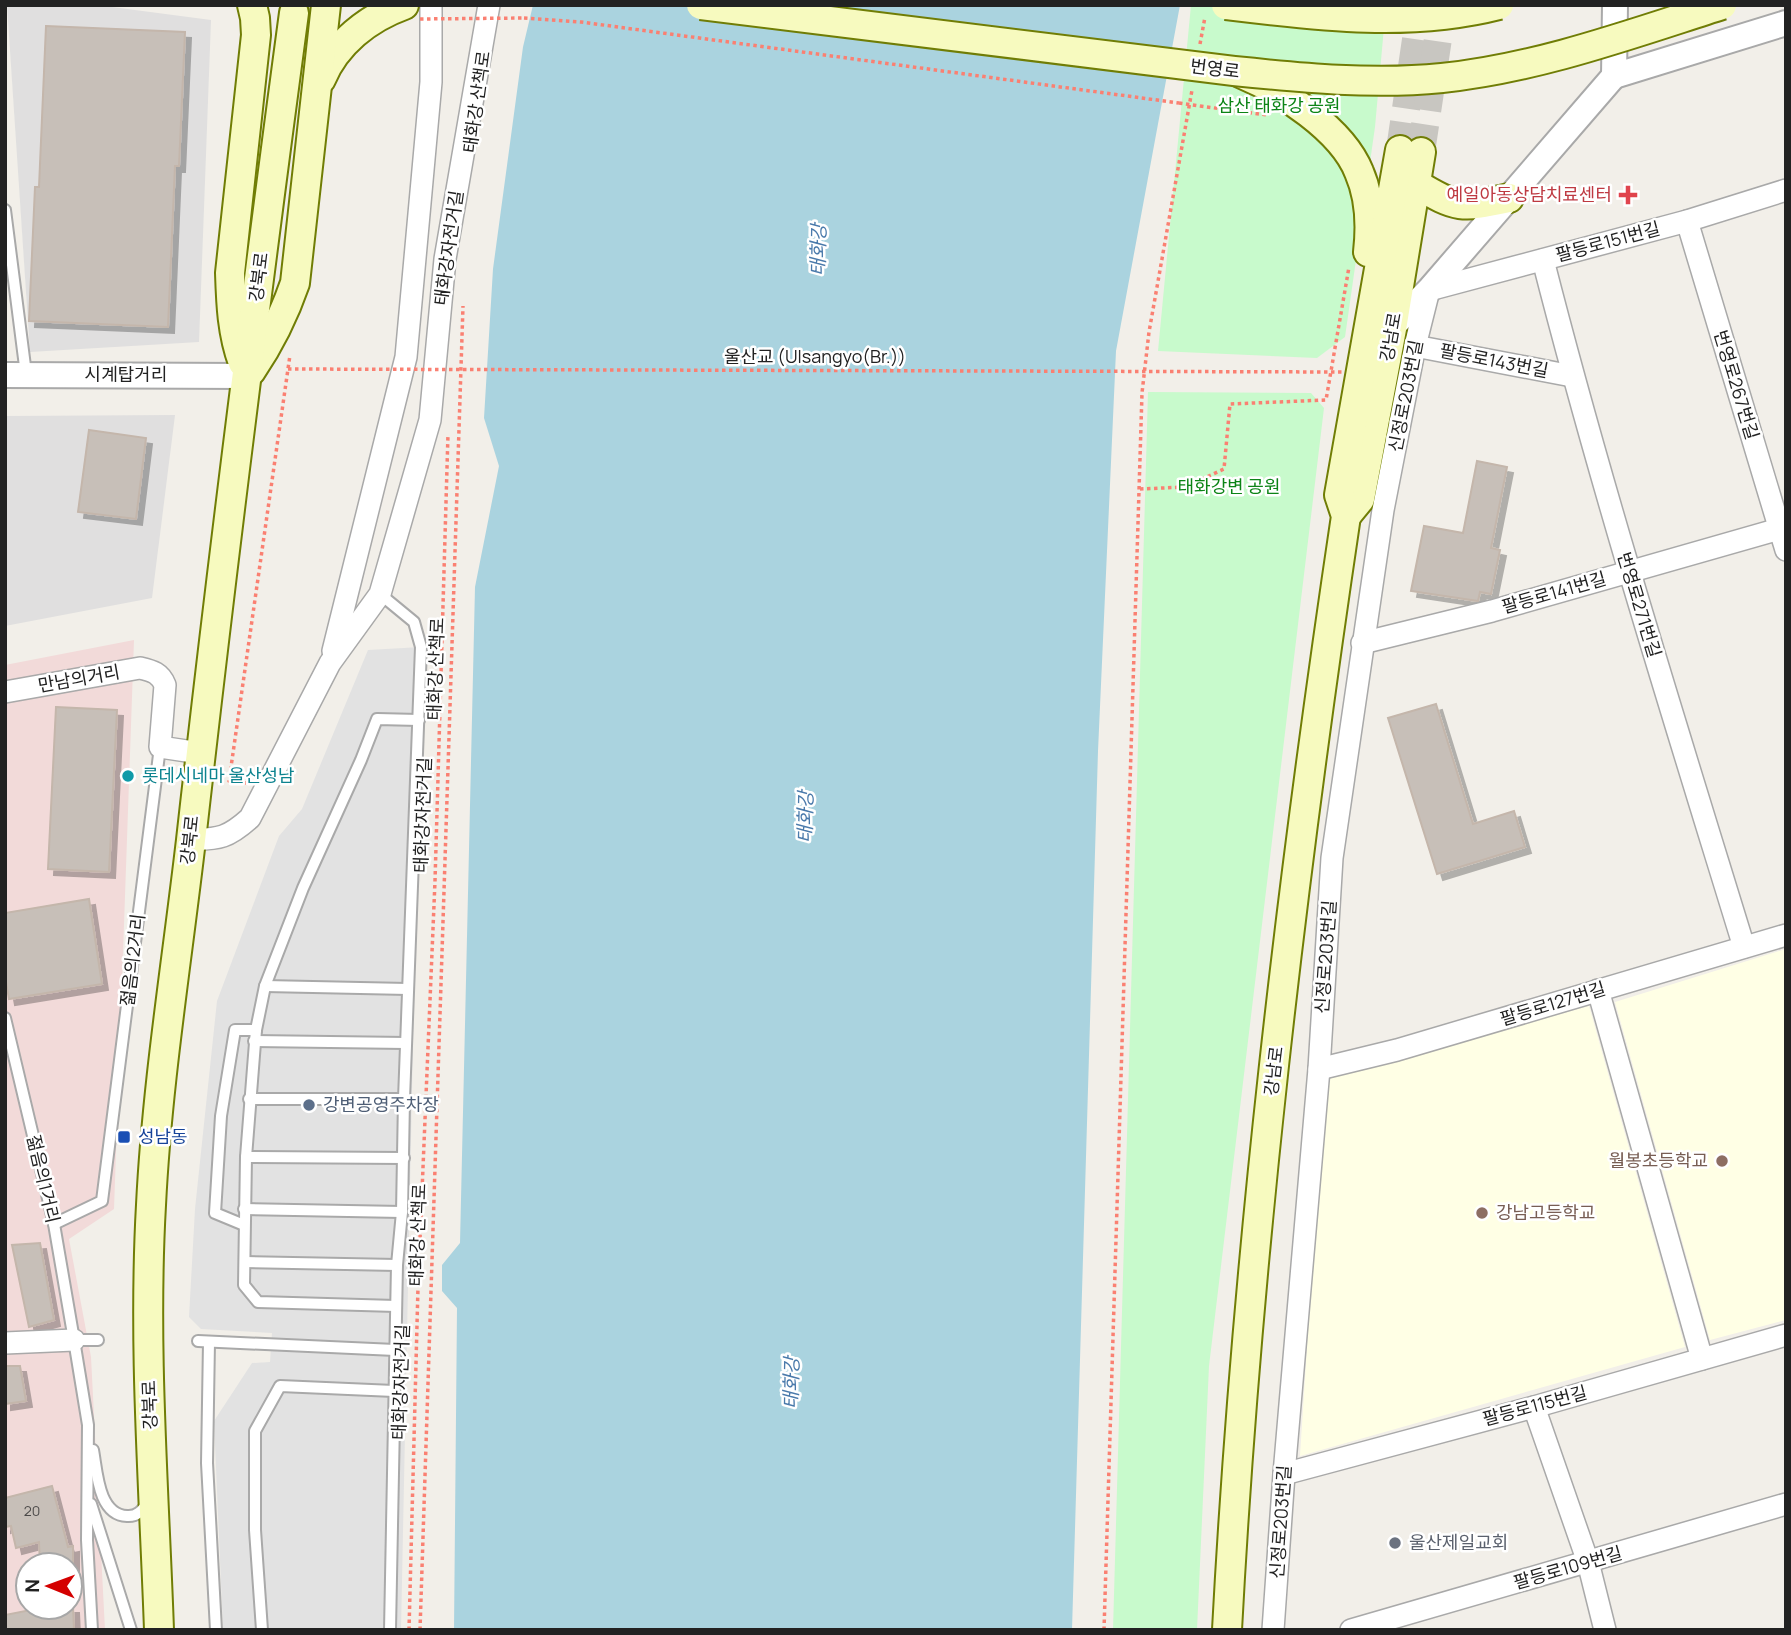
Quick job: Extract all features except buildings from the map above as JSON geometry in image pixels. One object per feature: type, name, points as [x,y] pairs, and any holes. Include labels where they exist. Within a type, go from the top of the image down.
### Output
[{"type":"main road","points":[[252,5],[256,18],[256,35]]},
{"type":"main road","points":[[247,376],[236,343],[230,273],[260,5]]},
{"type":"main road","points":[[247,376],[269,345],[295,283],[326,5]]},
{"type":"main road","name":"번영로","points":[[701,5],[1234,71],[1405,81],[1444,78],[1554,57],[1722,5]]},
{"type":"main road","points":[[1236,8],[1406,19],[1447,16],[1499,5]]},
{"type":"main road","points":[[316,92],[331,59],[360,28],[418,10]]},
{"type":"main road","name":"강북로","points":[[159,1630],[147,1290],[151,1203],[167,1030],[200,753],[294,13]]},
{"type":"main road","points":[[1234,71],[1283,95],[1326,129],[1345,148],[1359,171],[1367,198],[1370,236],[1355,324],[1356,365]]},
{"type":"main road","name":"강남로","points":[[1227,1630],[1235,1478],[1257,1218],[1298,857],[1346,516],[1339,495],[1356,365],[1410,151],[1416,184],[1392,329],[1360,499],[1346,516]]},
{"type":"main road","points":[[1416,184],[1448,203],[1463,206],[1509,198]]},
{"type":"street","points":[[1614,76],[1615,5]]},
{"type":"street","points":[[330,663],[406,357],[431,82],[418,10]]},
{"type":"street","points":[[191,839],[214,839],[234,832],[250,818],[330,663],[380,593],[429,420],[445,259],[496,14]]},
{"type":"street","points":[[1356,365],[1429,290],[1614,76],[1786,23]]},
{"type":"street","name":"팔등로151번길","points":[[1429,290],[1687,221],[1786,190]]},
{"type":"street","name":"번영로267번길","points":[[1687,221],[1783,528],[1786,550]]},
{"type":"street","name":"번영로271번길","points":[[1543,260],[1572,376],[1629,572],[1744,947]]},
{"type":"street","name":"신정로203번길","points":[[1273,1630],[1319,1069],[1332,858],[1383,510],[1415,346],[1429,290]]},
{"type":"street","name":"팔등로143번길","points":[[1415,346],[1572,376]]},
{"type":"street","name":"시계탑거리","points":[[15,374],[247,376]]},
{"type":"street","name":"팔등로141번길","points":[[1362,643],[1492,611],[1783,528]]},
{"type":"street","name":"만남의거리","points":[[5,692],[141,668],[153,670]]},
{"type":"street","name":"젊음의2거리","points":[[153,670],[165,685],[160,747]]},
{"type":"street","points":[[160,747],[200,753]]},
{"type":"street","name":"팔등로127번길","points":[[1319,1069],[1397,1050],[1786,935]]},
{"type":"street","points":[[1598,990],[1702,1359]]},
{"type":"street","name":"팔등로115번길","points":[[1284,1474],[1534,1407],[1786,1335]]},
{"type":"street","points":[[5,1343],[74,1340]]},
{"type":"street","points":[[1534,1407],[1588,1562],[1605,1630]]},
{"type":"street","name":"팔등로109번길","points":[[1351,1630],[1786,1504]]},
{"type":"lane","points":[[5,210],[15,374]]},
{"type":"lane","points":[[380,593],[414,622],[421,647],[402,1212],[397,1265],[390,1630]]},
{"type":"lane","points":[[396,1306],[258,1302],[244,1285],[246,1157],[255,1036],[265,986],[303,888],[361,760],[376,719],[419,720]]},
{"type":"lane","name":"젊음의2거리","points":[[54,1224],[102,1201],[160,747]]},
{"type":"lane","points":[[265,986],[408,989]]},
{"type":"lane","name":"젊음의1거리","points":[[5,1018],[54,1224],[74,1340]]},
{"type":"lane","points":[[244,1225],[215,1213],[222,1116],[235,1030],[255,1036],[406,1043]]},
{"type":"lane","points":[[249,1099],[404,1099]]},
{"type":"lane","points":[[246,1157],[404,1158]]},
{"type":"lane","points":[[244,1209],[402,1212]]},
{"type":"lane","points":[[245,1262],[397,1265]]},
{"type":"lane","points":[[98,1340],[74,1340],[102,1492],[107,1505],[115,1513],[125,1517],[143,1510],[153,1488]]},
{"type":"lane","points":[[216,1630],[203,1341],[395,1350]]},
{"type":"lane","points":[[262,1630],[255,1530],[255,1431],[280,1386],[394,1391]]},
{"type":"lane","points":[[88,1425],[87,1540],[92,1630]]},
{"type":"lane","points":[[89,1494],[131,1630]]},
{"type":"path","points":[[496,29],[496,14],[505,5]]},
{"type":"path","points":[[1199,47],[1236,8]]},
{"type":"path","points":[[418,10],[581,22],[1276,116]]},
{"type":"path","points":[[1104,1630],[1142,393],[1149,332],[1192,88]]},
{"type":"path","points":[[1140,489],[1185,487],[1224,469],[1230,404],[1326,400],[1349,273],[1349,259]]},
{"type":"path","name":"태화강 산책로","points":[[420,1630],[463,302]]},
{"type":"path","points":[[450,371],[451,358]]},
{"type":"path","name":"울산교 (Ulsangyo(Br.))","points":[[229,781],[288,369],[1356,365]]},
{"type":"path","name":"태화강자전거길","points":[[409,1630],[418,1287],[449,472],[448,422]]},
{"type":"shaded area","points":[[7,5],[97,5],[211,20],[199,342],[30,352]]},
{"type":"shaded area","points":[[175,415],[152,598],[5,626],[5,416]]},
{"type":"shaded area","points":[[134,640],[114,1209],[69,1239],[91,1357],[105,1630],[5,1630],[5,665]]},
{"type":"shaded area","name":"강변공영주차장","points":[[421,647],[401,1630],[223,1630],[214,1421],[252,1363],[270,1362],[272,1333],[201,1329],[189,1317],[195,1209],[217,1001],[279,836],[302,809],[368,650]]},
{"type":"shaded area","name":"월봉초등학교","points":[[1786,949],[1786,1320],[1710,1340],[1615,1002]]},
{"type":"shaded area","name":"강남고등학교","points":[[1589,1006],[1685,1347],[1300,1456],[1324,1080]]},
{"type":"green space","name":"삼산 태화강 공원","points":[[1191,5],[1386,5],[1375,127],[1345,337],[1317,358],[1158,351]]},
{"type":"green space","name":"태화강변 공원","points":[[1148,392],[1311,393],[1324,408],[1209,1366],[1197,1630],[1113,1630]]},
{"type":"water","name":"태화강","points":[[533,5],[1180,5],[1116,351],[1098,751],[1072,1630],[454,1630],[457,1308],[442,1291],[442,1265],[460,1243],[475,587],[499,466],[484,418],[493,269],[523,47]]},
{"type":"tunnel","points":[[1400,150],[1421,5]]},
{"type":"tunnel","points":[[1421,152],[1443,5]]},
{"type":"place","name":"예일아동상담치료센터","points":[[1628,195]]},
{"type":"place","name":"롯데시네마 울산성남","points":[[128,776]]},
{"type":"place","name":"강변공영주차장","points":[[309,1105]]},
{"type":"place","name":"성남동","points":[[124,1137]]},
{"type":"place","name":"월봉초등학교","points":[[1722,1161]]},
{"type":"place","name":"강남고등학교","points":[[1482,1213]]},
{"type":"place","name":"울산제일교회","points":[[1395,1543]]}]
